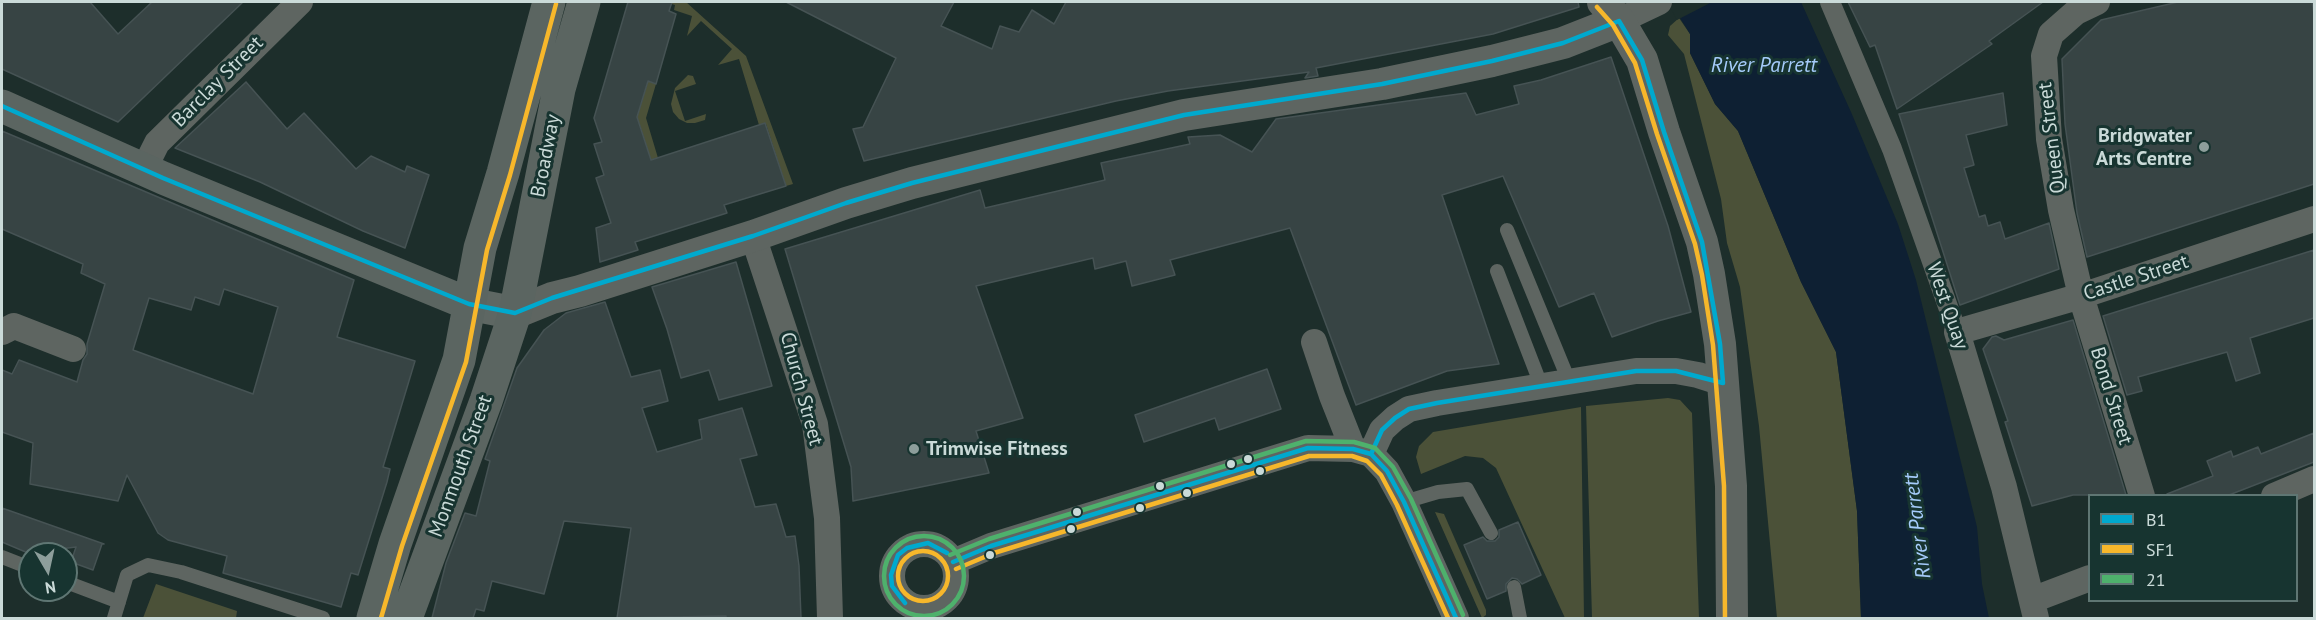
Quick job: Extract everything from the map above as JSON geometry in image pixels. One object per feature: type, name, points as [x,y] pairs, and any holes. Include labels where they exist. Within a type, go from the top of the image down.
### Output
[{"type":"main road","name":"Broadway","points":[[469,304],[480,248],[549,2]]},
{"type":"main road","name":"Broadway","points":[[515,313],[559,89],[584,2]]},
{"type":"main road","points":[[2,106],[144,169],[469,304],[515,313]]},
{"type":"main road","name":"Monmouth Street","points":[[373,618],[395,544],[459,360],[469,304]]},
{"type":"main road","name":"Monmouth Street","points":[[406,618],[486,401],[515,313]]},
{"type":"street","name":"Barclay Street","points":[[144,169],[157,143],[300,2]]},
{"type":"street","name":"West Quay","points":[[1830,2],[1892,149],[1957,332],[2004,487],[2034,609]]},
{"type":"street","name":"Queen Street","points":[[2081,296],[2061,210],[2049,139],[2044,56],[2051,34],[2076,12],[2097,2]]},
{"type":"street","points":[[515,313],[552,298],[753,236],[846,203],[901,187],[1184,115],[1382,84],[1481,63],[1563,43],[1611,11],[1656,3]]},
{"type":"street","points":[[1611,11],[1642,60],[1702,242],[1720,344],[1731,486],[1732,618]]},
{"type":"street","name":"Castle Street","points":[[1957,332],[2081,296],[2314,219]]},
{"type":"street","name":"Church Street","points":[[753,236],[815,424],[827,518],[830,618]]},
{"type":"street","name":"Bond Street","points":[[2081,296],[2142,494]]},
{"type":"street","points":[[2,332],[14,326],[73,349]]},
{"type":"street","points":[[1314,342],[1332,396],[1362,451],[1387,471],[1404,502],[1456,618]]},
{"type":"street","points":[[953,562],[991,546],[1308,448],[1362,451],[1382,430],[1409,409],[1475,395],[1636,371],[1659,370],[1698,375],[1723,383]]},
{"type":"street","points":[[2276,494],[2314,479]]},
{"type":"street","points":[[2034,609],[2088,579]]},
{"type":"lane","points":[[1507,230],[1569,381]]},
{"type":"lane","points":[[1497,272],[1541,385]]},
{"type":"lane","points":[[1404,502],[1438,492],[1467,489],[1491,533]]},
{"type":"lane","points":[[2,557],[18,563]]},
{"type":"lane","points":[[114,618],[127,575],[148,565],[181,572],[323,618]]},
{"type":"lane","points":[[78,587],[119,602]]},
{"type":"lane","points":[[1514,587],[1520,618]]},
{"type":"green space","points":[[665,2],[686,2],[746,56],[793,184],[786,186],[766,124],[759,125],[739,59],[718,65],[732,49],[701,21],[687,36],[692,16],[674,10],[675,5]]},
{"type":"green space","points":[[1679,18],[1690,34],[1690,53],[1715,104],[1738,131],[1801,282],[1836,352],[1857,511],[1861,618],[1777,618],[1759,426],[1740,287],[1727,243],[1721,199],[1684,54],[1668,35],[1670,26]]},
{"type":"green space","points":[[688,75],[693,76],[696,84],[675,91],[685,121],[706,114],[705,120],[695,123],[687,123],[679,119],[673,112],[671,104],[675,88]]},
{"type":"green space","points":[[648,81],[656,84],[646,118],[658,158],[651,160],[637,117]]},
{"type":"green space","points":[[1668,398],[1680,400],[1692,413],[1699,618],[1592,618],[1586,406]]},
{"type":"green space","points":[[1581,407],[1584,618],[1565,618],[1496,468],[1483,458],[1465,456],[1421,474],[1416,457],[1419,446],[1433,432]]},
{"type":"green space","points":[[1435,512],[1444,514],[1486,610],[1486,615],[1482,618]]},
{"type":"green space","points":[[156,584],[237,611],[236,618],[143,618]]},
{"type":"water","name":"River Parrett","points":[[1670,2],[1801,2],[1898,224],[1916,280],[1977,527],[1982,584],[1989,618],[1861,618],[1857,511],[1836,352],[1801,282],[1738,131],[1715,104],[1690,53],[1690,34]]},
{"type":"pier","points":[[1667,2],[1712,2],[1677,20]]},
{"type":"building","points":[[2,2],[90,2],[118,34],[152,2],[243,2],[118,122],[2,69]]},
{"type":"building","points":[[628,2],[672,2],[669,11],[676,14],[656,84],[648,81],[637,117],[651,160],[765,123],[786,186],[724,205],[727,213],[635,242],[638,250],[600,262],[596,228],[611,223],[596,178],[604,175],[594,144],[602,142],[594,118]]},
{"type":"building","points":[[786,2],[954,2],[941,26],[992,49],[1000,26],[1019,32],[1032,10],[1054,24],[1066,2],[1578,2],[1579,7],[1493,34],[1316,68],[1318,76],[1305,78],[1309,72],[1168,91],[1116,101],[864,161],[853,129],[863,127],[896,58]]},
{"type":"building","points":[[1848,2],[2043,2],[1989,41],[1992,44],[1897,109],[1875,45],[1870,47]]},
{"type":"building","points":[[2178,2],[2312,2],[2314,14],[2314,184],[2087,257],[2077,213],[2065,124],[2062,59],[2101,20]]},
{"type":"building","points":[[1611,57],[1668,226],[1691,312],[1612,337],[1594,293],[1559,307],[1503,176],[1442,195],[1499,364],[1447,371],[1356,405],[1290,228],[1170,260],[1175,275],[1132,286],[1126,261],[1095,269],[1093,258],[976,286],[1023,418],[976,431],[989,473],[853,501],[851,467],[785,249],[980,190],[985,208],[1105,180],[1101,163],[1190,144],[1188,137],[1220,135],[1252,152],[1276,119],[1466,93],[1476,115],[1519,104],[1514,86],[1541,80]]},
{"type":"building","points":[[246,82],[287,129],[304,113],[356,169],[371,156],[405,172],[407,166],[429,175],[405,248],[363,231],[260,182],[175,148]]},
{"type":"building","points":[[2003,93],[2007,125],[1966,135],[1974,165],[1964,168],[1979,217],[1985,215],[1988,226],[2000,222],[2005,239],[2049,223],[2059,269],[1960,305],[1899,114]]},
{"type":"building","points":[[2,131],[354,280],[337,337],[415,361],[383,467],[390,469],[387,482],[358,575],[351,573],[341,607],[223,573],[227,556],[168,540],[158,533],[127,475],[118,501],[30,484],[33,443],[2,432],[2,370],[12,374],[19,360],[77,382],[87,354],[87,344],[105,284],[81,273],[83,264],[2,229]],"holes":[[[224,289],[278,307],[253,394],[133,350],[149,298],[191,310],[195,297],[219,305]]]},
{"type":"building","points":[[2314,250],[2314,318],[2250,338],[2260,373],[2236,381],[2227,352],[2138,377],[2142,391],[2127,395],[2103,316]]},
{"type":"building","points":[[736,262],[772,386],[719,400],[709,370],[681,378],[652,287]]},
{"type":"building","points":[[605,302],[631,377],[660,370],[668,401],[642,408],[657,452],[702,439],[699,420],[742,408],[757,455],[740,459],[755,507],[776,504],[786,537],[795,536],[799,566],[801,618],[726,618],[726,616],[617,618],[631,528],[564,521],[544,594],[492,581],[484,611],[476,609],[473,618],[432,618],[446,563],[465,513],[476,516],[490,461],[485,459],[517,368],[544,330],[566,313]]},
{"type":"building","points":[[2073,320],[2126,494],[2073,495],[2032,506],[2005,422],[2008,421],[1983,349],[1992,337],[1996,336],[2004,340]]},
{"type":"building","points":[[1267,369],[1281,409],[1219,430],[1215,418],[1144,442],[1135,415]]},
{"type":"building","points":[[2314,433],[2314,462],[2232,494],[2167,494],[2213,476],[2207,461],[2231,451],[2233,457],[2258,447],[2261,454]]},
{"type":"building","points":[[2,508],[104,544],[102,544],[93,570],[78,565],[78,542],[18,542],[18,549],[2,542]]},
{"type":"building","points":[[1518,522],[1541,575],[1522,584],[1512,578],[1506,584],[1506,591],[1487,599],[1464,545],[1483,537],[1487,541],[1495,541],[1499,537],[1499,530]]},
{"type":"transit line","name":"SF1","points":[[381,618],[402,546],[466,362],[487,250],[510,175],[556,4]]},
{"type":"transit line","name":"SF1","points":[[1597,7],[1613,25],[1635,63],[1695,244],[1702,275],[1713,345],[1724,486],[1725,618]]},
{"type":"transit line","name":"B1","points":[[2,106],[163,178],[469,304],[515,313],[552,298],[753,236],[846,203],[912,183],[1184,115],[1382,84],[1492,61],[1563,43],[1619,21],[1642,60],[1702,242],[1720,344],[1723,383],[1676,371],[1636,371],[1437,403],[1409,409],[1395,418],[1382,430],[1371,454]]},
{"type":"transit line","name":"21","points":[[950,555],[989,539],[1306,441],[1354,442],[1375,448],[1393,467],[1411,499],[1463,615]]},
{"type":"transit line","name":"B1","points":[[953,562],[991,546],[1308,448],[1353,449],[1371,454],[1387,471],[1404,502],[1456,618]]},
{"type":"transit line","name":"SF1","points":[[956,569],[994,553],[1309,456],[1352,456],[1367,461],[1381,475],[1448,618]]},
{"type":"transit line","name":"21","points":[[924,536],[939,539],[952,548],[961,561],[964,576],[961,591],[952,604],[939,613],[924,616],[909,613],[896,604],[887,591],[884,576],[887,561],[896,548],[909,539],[924,536]]},
{"type":"transit line","name":"B1","points":[[905,603],[892,586],[891,575],[898,555],[907,548],[928,543],[947,553]]},
{"type":"transit line","name":"SF1","points":[[923,551],[937,555],[944,562],[948,576],[944,590],[937,597],[923,601],[909,597],[902,590],[898,576],[902,562],[909,555],[923,551]]},
{"type":"place","name":"Bridgwater Arts Centre","points":[[2204,147]]},
{"type":"place","name":"Trimwise Fitness","points":[[914,449]]}]
